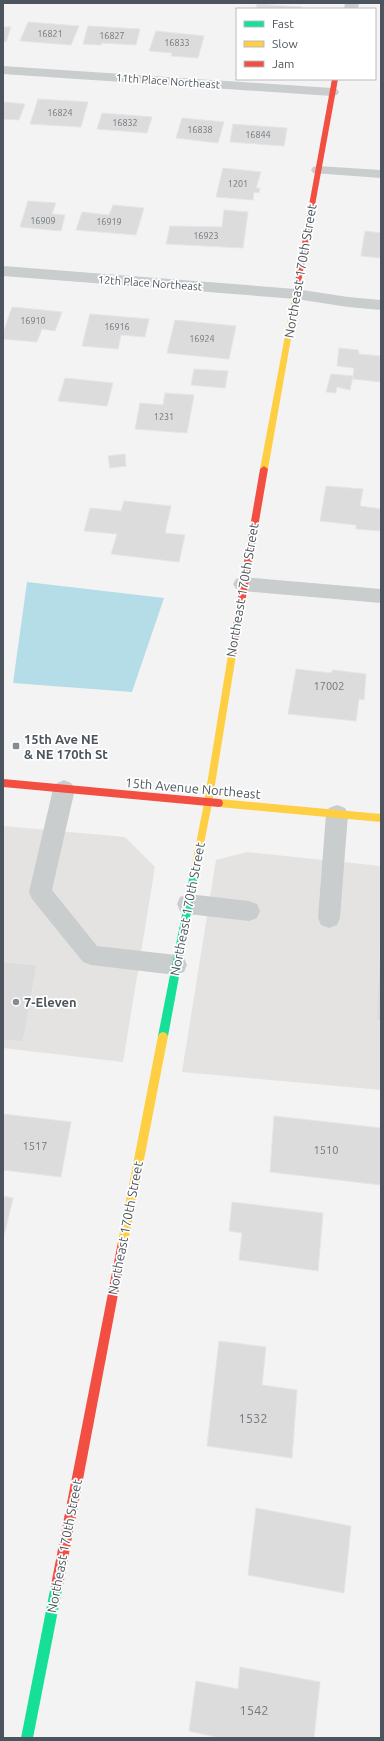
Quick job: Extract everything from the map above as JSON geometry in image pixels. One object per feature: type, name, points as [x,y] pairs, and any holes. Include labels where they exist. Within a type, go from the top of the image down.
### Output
[{"type":"street","name":"11th Place Northeast","points":[[3,70],[334,86]]},
{"type":"street","name":"Northeast 170th Street","points":[[27,1738],[208,803],[243,584],[334,86]]},
{"type":"street","points":[[318,170],[381,174]]},
{"type":"street","name":"12th Place Northeast","points":[[3,272],[296,294],[348,302],[381,305]]},
{"type":"street","points":[[243,584],[381,596]]},
{"type":"street","name":"15th Avenue Northeast","points":[[3,783],[381,818]]},
{"type":"street","points":[[64,789],[40,892],[91,955],[176,965]]},
{"type":"street","points":[[329,918],[337,814]]},
{"type":"street","points":[[188,904],[249,911]]},
{"type":"shaded area","points":[[3,826],[125,837],[155,867],[123,1062],[3,1048]]},
{"type":"shaded area","points":[[247,852],[381,866],[381,1090],[182,1072],[216,860]]},
{"type":"water","points":[[27,582],[164,598],[132,692],[13,683]]},
{"type":"building","points":[[257,4],[302,7],[302,8],[256,8]]},
{"type":"building","points":[[28,22],[79,26],[71,45],[20,41]]},
{"type":"building","points":[[88,26],[140,29],[136,45],[102,43],[101,45],[83,44]]},
{"type":"building","points":[[3,27],[11,27],[6,42],[3,41]]},
{"type":"building","points":[[156,31],[204,36],[198,58],[171,56],[172,53],[149,51]]},
{"type":"building","points":[[38,99],[88,102],[81,127],[30,124]]},
{"type":"building","points":[[3,102],[25,104],[19,120],[3,119]]},
{"type":"building","points":[[102,113],[152,117],[147,133],[97,129]]},
{"type":"building","points":[[182,118],[224,122],[218,143],[176,138]]},
{"type":"building","points":[[233,124],[287,128],[284,146],[230,142]]},
{"type":"building","points":[[223,168],[261,172],[256,188],[260,188],[259,193],[254,192],[253,200],[216,197]]},
{"type":"building","points":[[28,201],[56,203],[52,214],[65,215],[61,231],[20,227]]},
{"type":"building","points":[[113,205],[144,208],[136,235],[76,230],[82,212],[109,215]]},
{"type":"building","points":[[224,210],[248,212],[243,248],[166,244],[170,226],[222,227]]},
{"type":"building","points":[[365,231],[381,233],[381,258],[361,256]]},
{"type":"building","points":[[12,307],[62,312],[55,331],[42,329],[37,342],[3,339],[3,333]]},
{"type":"building","points":[[90,314],[149,319],[145,337],[121,335],[118,349],[82,346]]},
{"type":"building","points":[[175,320],[236,326],[229,359],[167,353]]},
{"type":"building","points":[[339,348],[358,350],[359,354],[381,356],[381,382],[353,379],[354,368],[337,366]]},
{"type":"building","points":[[194,369],[228,371],[225,388],[191,385]]},
{"type":"building","points":[[331,374],[353,376],[350,390],[337,387],[336,393],[326,392]]},
{"type":"building","points":[[65,378],[113,383],[107,406],[58,401]]},
{"type":"building","points":[[165,393],[194,395],[187,433],[135,429],[140,403],[163,405]]},
{"type":"building","points":[[125,454],[126,466],[110,468],[108,456]]},
{"type":"building","points":[[326,486],[363,489],[360,506],[381,509],[381,531],[356,529],[356,525],[320,521]]},
{"type":"building","points":[[124,501],[171,506],[165,533],[185,535],[179,562],[111,554],[117,534],[84,531],[90,508],[121,511]]},
{"type":"building","points":[[296,669],[331,673],[333,670],[366,674],[364,700],[359,699],[356,721],[288,714]]},
{"type":"building","points":[[381,930],[381,1021],[376,1020]]},
{"type":"building","name":"7-Eleven","points":[[3,962],[37,965],[23,1042],[3,1040]]},
{"type":"building","points":[[3,1114],[71,1122],[61,1177],[3,1170]]},
{"type":"building","points":[[274,1116],[381,1128],[381,1185],[270,1172]]},
{"type":"building","points":[[3,1196],[13,1198],[3,1240]]},
{"type":"building","points":[[232,1202],[323,1213],[318,1271],[239,1260],[242,1233],[229,1231]]},
{"type":"building","points":[[219,1341],[266,1347],[262,1385],[297,1390],[292,1458],[207,1446]]},
{"type":"building","points":[[256,1508],[351,1526],[344,1593],[248,1575]]},
{"type":"building","points":[[240,1667],[320,1682],[314,1738],[220,1738],[189,1731],[196,1681],[238,1689]]},
{"type":"traffic: fast","points":[[163,1036],[195,869]]},
{"type":"traffic: fast","points":[[27,1738],[57,1585]]},
{"type":"traffic: slow","points":[[264,469],[296,293]]},
{"type":"traffic: slow","points":[[195,869],[208,803],[232,655]]},
{"type":"traffic: slow","points":[[219,803],[381,818]]},
{"type":"traffic: slow","points":[[122,1247],[163,1036]]},
{"type":"traffic: jam","points":[[296,293],[335,80]]},
{"type":"traffic: jam","points":[[232,655],[264,469]]},
{"type":"traffic: jam","points":[[3,783],[219,803]]},
{"type":"traffic: jam","points":[[57,1585],[122,1247]]},
{"type":"place","name":"15th Ave NE & NE 170th St","points":[[16,746]]},
{"type":"place","name":"7-Eleven","points":[[16,1002]]}]
